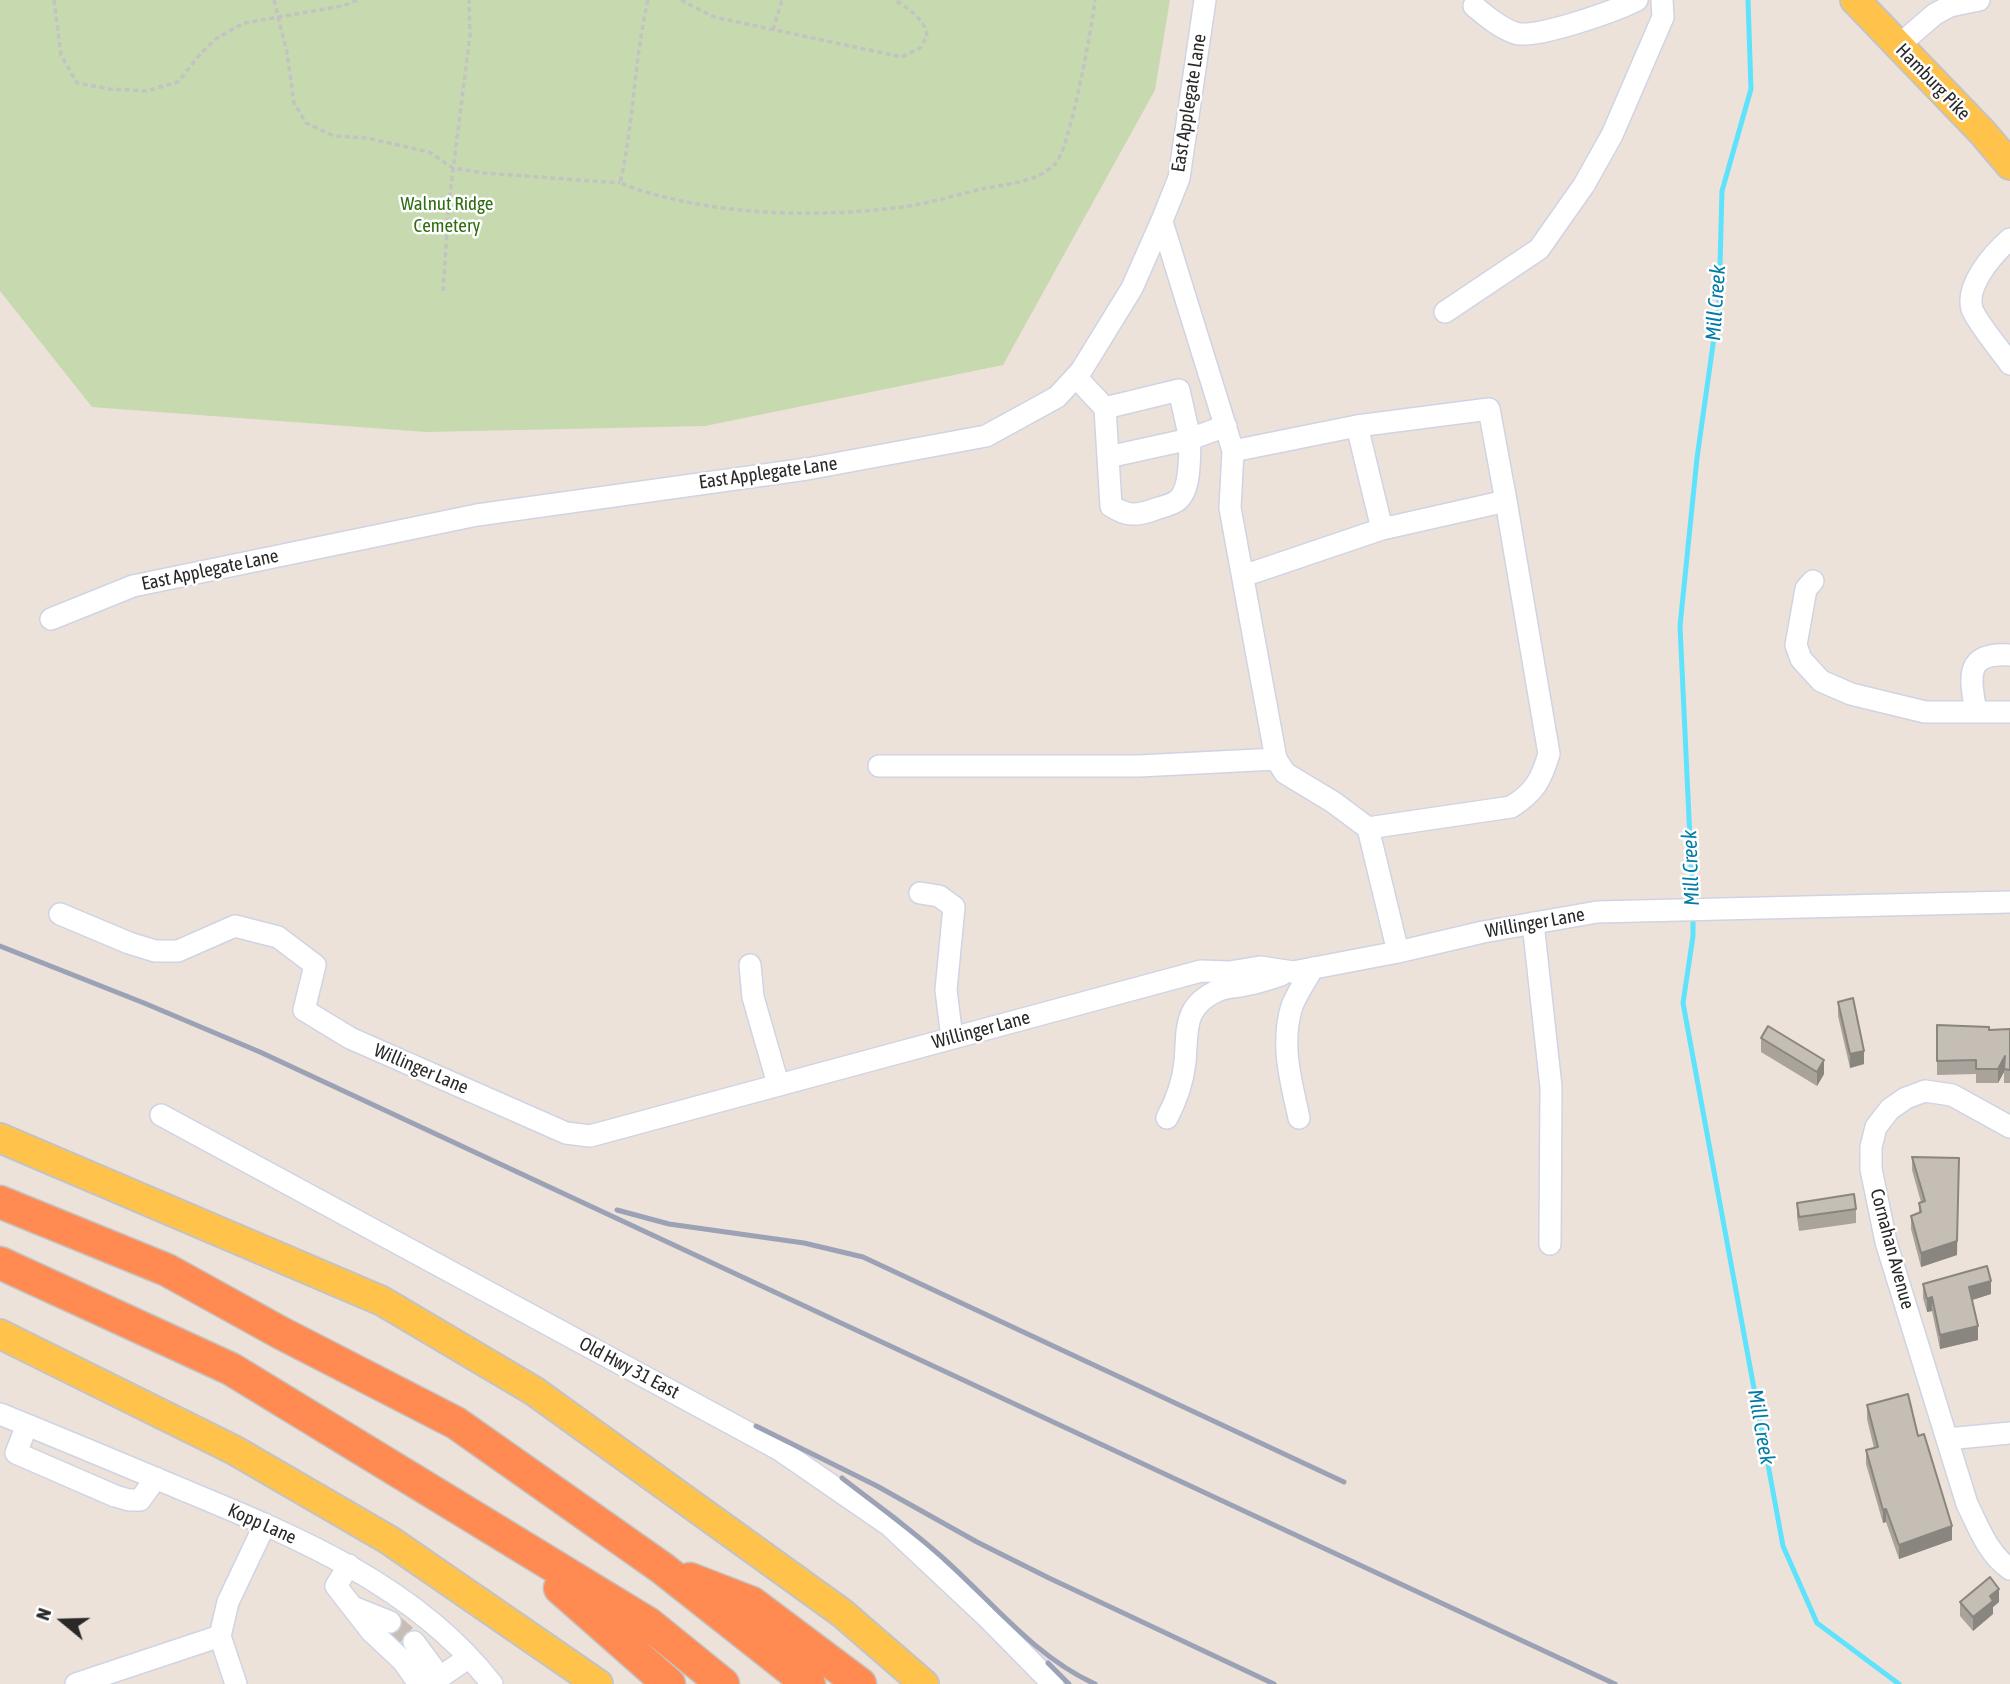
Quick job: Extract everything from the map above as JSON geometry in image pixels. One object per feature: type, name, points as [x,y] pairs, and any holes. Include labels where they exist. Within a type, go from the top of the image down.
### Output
[{"type":"highway","points":[[0,1202],[167,1270],[281,1333],[456,1423],[662,1568],[809,1684]]},
{"type":"highway","points":[[0,1263],[231,1370],[649,1625],[723,1684]]},
{"type":"highway","points":[[499,1533],[668,1684]]},
{"type":"highway","points":[[662,1568],[752,1602],[860,1684]]},
{"type":"main road","name":"Hamburg Pike","points":[[1855,0],[2010,165]]},
{"type":"main road","points":[[0,1138],[382,1301],[534,1391],[842,1613],[924,1684]]},
{"type":"main road","points":[[0,1334],[234,1450],[389,1539],[598,1684]]},
{"type":"street","name":"East Applegate Lane","points":[[51,619],[133,586],[477,515],[807,468],[986,436],[1057,397],[1076,377],[1132,288],[1162,222],[1178,178],[1205,0]]},
{"type":"street","points":[[1474,6],[1518,34],[1559,29],[1637,0]]},
{"type":"street","points":[[1445,312],[1539,249],[1584,185],[1612,135],[1663,17],[1662,0]]},
{"type":"street","points":[[1899,45],[1935,14],[1951,6],[1979,0]]},
{"type":"street","points":[[1162,222],[1233,451],[1230,508],[1276,759],[1285,773],[1333,802],[1368,828],[1398,952]]},
{"type":"street","points":[[2010,239],[1993,253],[1971,292],[1972,310],[2010,363]]},
{"type":"street","points":[[1076,377],[1105,408],[1111,506],[1136,516],[1177,501],[1187,480],[1190,439],[1179,390],[1105,408]]},
{"type":"street","points":[[1233,451],[1357,426],[1489,409],[1549,754],[1542,775],[1528,796],[1511,807],[1368,828]]},
{"type":"street","points":[[1108,457],[1190,439],[1226,426]]},
{"type":"street","points":[[1357,426],[1382,529]]},
{"type":"street","points":[[1243,576],[1382,529],[1506,502]]},
{"type":"street","points":[[1814,581],[1806,589],[1796,645],[1801,659],[1821,681],[1851,694],[1925,712],[2010,712]]},
{"type":"street","points":[[1976,712],[1970,677],[1976,663],[1984,656],[2010,655]]},
{"type":"street","points":[[879,766],[1139,766],[1276,759]]},
{"type":"street","points":[[920,892],[939,896],[954,908],[946,990],[952,1038]]},
{"type":"street","name":"Willinger Lane","points":[[60,914],[155,951],[178,951],[235,926],[278,937],[315,965],[304,1010],[350,1038],[566,1133],[590,1136],[1201,971],[1229,972],[1260,967],[1303,970],[1483,932],[1597,912],[2010,902]]},
{"type":"street","points":[[1533,923],[1551,1087],[1550,1244]]},
{"type":"street","points":[[751,965],[753,997],[778,1084]]},
{"type":"street","points":[[1167,1118],[1175,1104],[1182,1077],[1187,1021],[1192,1010],[1220,989],[1247,985],[1303,970]]},
{"type":"street","points":[[1298,1118],[1287,1061],[1286,1034],[1303,970]]},
{"type":"street","name":"Cornahan Avenue","points":[[2010,1127],[1952,1095],[1925,1091],[1906,1098],[1890,1109],[1876,1127],[1871,1147],[1871,1168],[1886,1242],[1967,1504],[1986,1544],[2000,1562],[2010,1569]]},
{"type":"street","name":"Old Hwy 31 East","points":[[161,1115],[780,1450],[889,1525],[986,1616],[1053,1684]]},
{"type":"street","name":"Kopp Lane","points":[[0,1414],[265,1524],[349,1564],[441,1629],[492,1684]]},
{"type":"street","points":[[27,1425],[16,1453],[115,1496],[140,1500],[156,1478]]},
{"type":"street","points":[[1947,1439],[2010,1433]]},
{"type":"street","points":[[236,1684],[220,1636],[228,1602],[265,1524]]},
{"type":"street","points":[[349,1564],[336,1586],[371,1631],[403,1661],[419,1684]]},
{"type":"street","points":[[350,1605],[390,1622]]},
{"type":"street","points":[[76,1684],[220,1636]]},
{"type":"street","points":[[414,1642],[435,1681],[468,1658]]},
{"type":"path","points":[[54,0],[61,55],[77,83],[110,89],[146,91],[178,82],[217,38],[244,23],[278,19],[342,6],[358,0]]},
{"type":"path","points":[[274,0],[287,53],[294,103],[306,123],[334,136],[367,138],[429,152],[453,168],[484,173],[620,183],[662,197],[715,206],[836,214],[910,206],[1033,178],[1057,163],[1070,122],[1096,0]]},
{"type":"path","points":[[443,291],[453,168],[470,35],[469,0]]},
{"type":"path","points":[[620,183],[626,159],[637,56],[648,0]]},
{"type":"path","points":[[681,0],[714,17],[902,57],[920,48],[927,36],[926,28],[912,11],[895,0]]},
{"type":"path","points":[[773,30],[782,0]]},
{"type":"green space","name":"Walnut Ridge Cemetery","points":[[0,0],[1170,0],[1155,90],[1003,365],[705,426],[426,432],[92,407],[0,291]]},
{"type":"building","points":[[1853,998],[1864,1051],[1850,1054],[1838,1002]]},
{"type":"building","points":[[1937,1025],[1989,1027],[1989,1030],[2010,1029],[2010,1070],[2004,1069],[2005,1056],[1998,1069],[1976,1069],[1976,1060],[1937,1061]]},
{"type":"building","points":[[1768,1026],[1824,1060],[1817,1072],[1761,1038]]},
{"type":"building","points":[[1912,1157],[1959,1158],[1957,1241],[1921,1253],[1911,1216],[1921,1212],[1919,1203],[1925,1201]]},
{"type":"building","points":[[1854,1194],[1856,1209],[1799,1217],[1797,1203]]},
{"type":"building","points":[[1987,1266],[1991,1281],[1969,1287],[1978,1326],[1940,1335],[1932,1297],[1927,1299],[1923,1284]]},
{"type":"building","points":[[1908,1394],[1918,1436],[1924,1434],[1952,1526],[1899,1545],[1886,1509],[1883,1510],[1866,1450],[1878,1447],[1867,1405]]},
{"type":"building","points":[[1990,1577],[1999,1589],[1990,1596],[1993,1601],[1973,1617],[1960,1602]]},
{"type":"waterway","name":"Mill Creek","points":[[1693,903],[1680,626],[1697,458],[1719,302],[1722,191],[1751,89],[1748,0]]},
{"type":"waterway","name":"Mill Creek","points":[[1693,913],[1693,936],[1683,1003],[1783,1546],[1817,1623],[1899,1684]]},
{"type":"tunnel","points":[[390,1622],[414,1642]]},
{"type":"railway","points":[[0,946],[260,1052],[1615,1684]]},
{"type":"railway","points":[[617,1210],[669,1224],[804,1243],[863,1257],[1344,1482]]},
{"type":"railway","points":[[756,1426],[877,1486],[977,1542],[1049,1578],[1274,1684]]},
{"type":"railway","points":[[842,1478],[935,1551],[1030,1641],[1072,1672],[1095,1684]]},
{"type":"railway","points":[[1048,1663],[1069,1684]]}]
